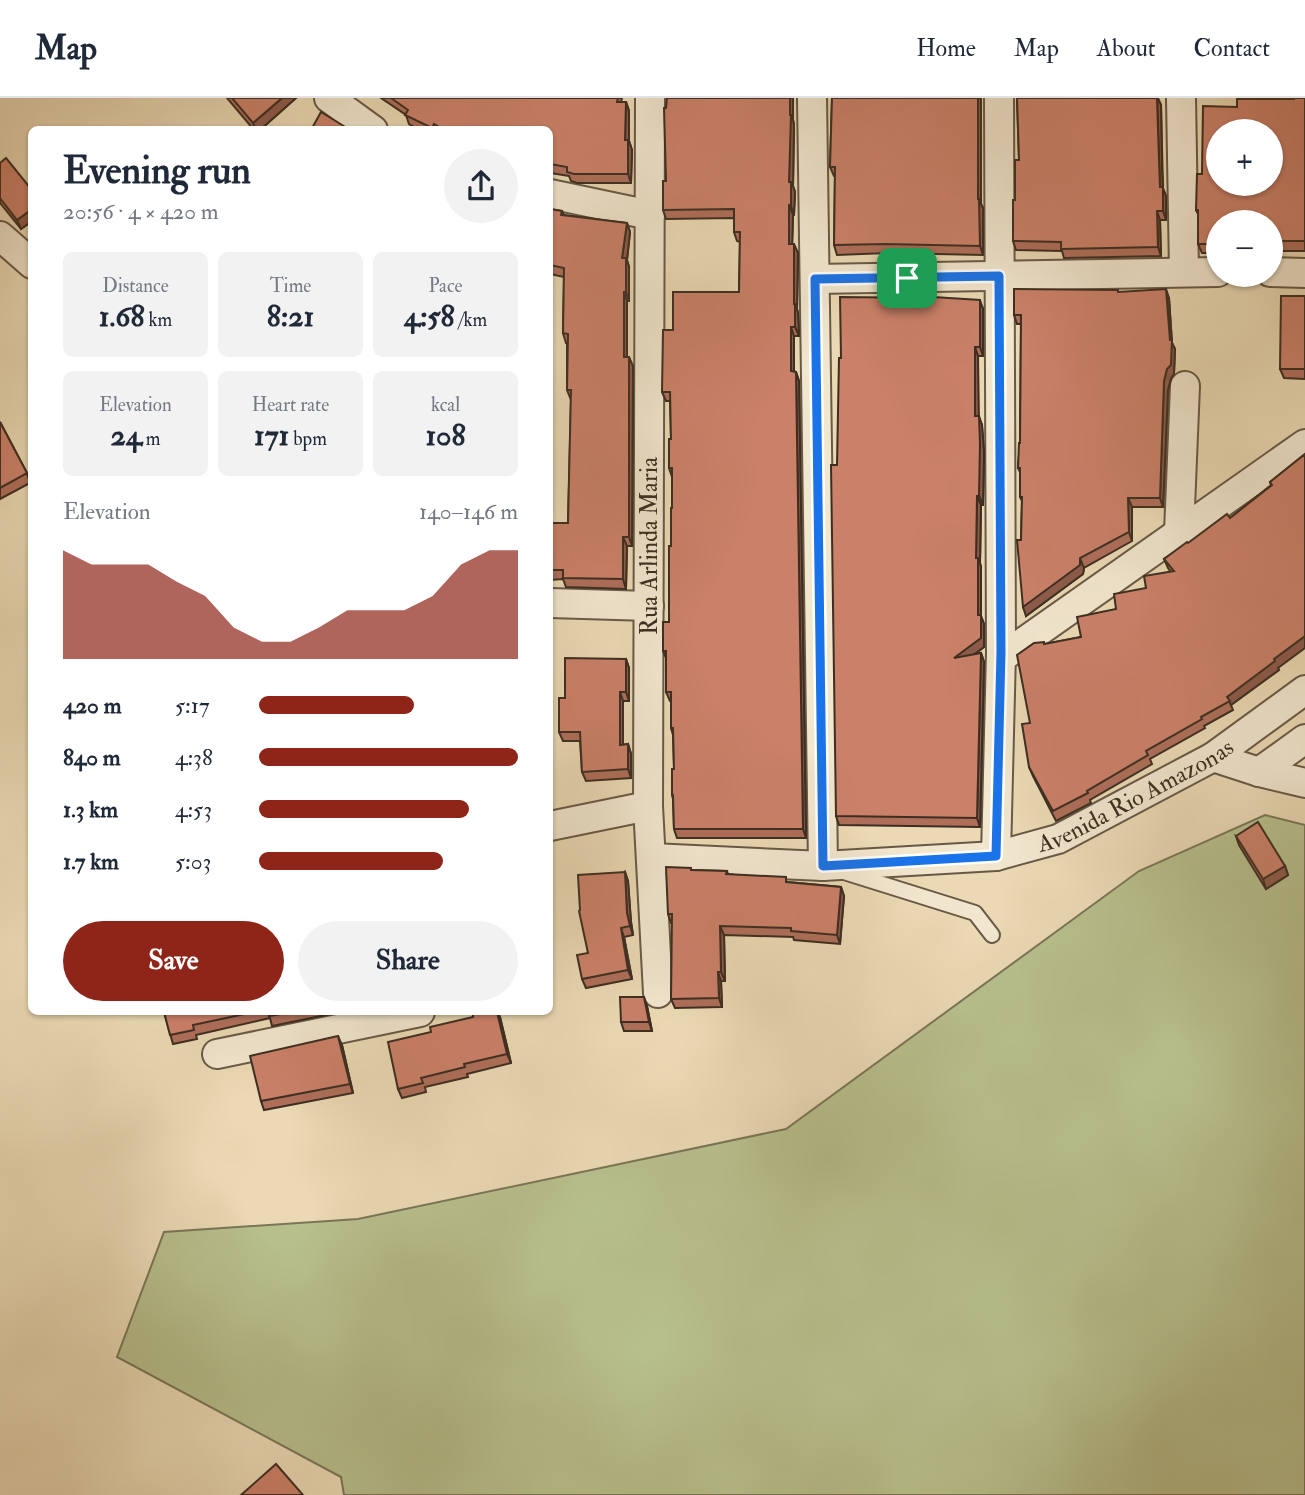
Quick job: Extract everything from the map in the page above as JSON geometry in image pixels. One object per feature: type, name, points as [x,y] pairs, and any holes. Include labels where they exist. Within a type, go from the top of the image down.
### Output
[{"type":"street","points":[[329,98],[368,126]]},
{"type":"street","name":"Rua Arlinda Maria","points":[[650,98],[649,806],[658,993]]},
{"type":"street","points":[[812,98],[823,866]]},
{"type":"street","points":[[996,856],[1000,658],[999,98]]},
{"type":"street","points":[[1181,98],[1184,272]]},
{"type":"street","points":[[553,195],[650,215]]},
{"type":"street","points":[[0,236],[28,260]]},
{"type":"street","points":[[815,279],[1206,272]]},
{"type":"street","points":[[1283,272],[1305,273]]},
{"type":"street","points":[[1179,532],[1185,386]]},
{"type":"street","points":[[1000,658],[1305,444]]},
{"type":"street","points":[[553,603],[649,606]]},
{"type":"street","name":"Avenida Rio Amazonas","points":[[652,858],[823,866],[996,856],[1058,839],[1213,757],[1305,690]]},
{"type":"street","name":"Avenida Rio Amazonas","points":[[1259,772],[1305,739]]},
{"type":"street","points":[[1213,757],[1305,783]]},
{"type":"street","points":[[553,825],[649,806]]},
{"type":"street","points":[[217,1054],[406,1015]]},
{"type":"lane","points":[[823,866],[975,913],[992,935]]},
{"type":"green space","points":[[1265,815],[1305,825],[1305,1495],[344,1495],[341,1477],[117,1357],[164,1232],[358,1219],[786,1129],[1139,871]]},
{"type":"building","points":[[232,98],[282,98],[253,123]]},
{"type":"building","points":[[391,98],[618,98],[617,102],[626,102],[628,174],[574,174],[567,172],[567,167],[553,165],[553,126],[428,126],[405,115],[408,110]]},
{"type":"building","points":[[667,98],[790,98],[789,244],[794,244],[795,304],[795,327],[791,327],[791,371],[796,372],[803,829],[674,829],[671,692],[666,692],[666,651],[663,651],[663,622],[669,622],[672,468],[669,468],[670,392],[662,392],[663,330],[673,330],[673,292],[739,292],[740,232],[734,232],[734,209],[663,210],[663,181],[666,181],[664,108]]},
{"type":"building","points":[[832,98],[978,98],[980,246],[834,245],[835,167],[830,167]]},
{"type":"building","points":[[1017,98],[1157,98],[1160,187],[1163,187],[1163,211],[1157,211],[1158,247],[1061,249],[1061,242],[1013,241],[1015,160],[1019,160]]},
{"type":"building","points":[[1305,98],[1305,241],[1283,241],[1283,210],[1206,210],[1206,244],[1198,244],[1197,174],[1202,174],[1203,106],[1237,107],[1237,99]]},
{"type":"building","points":[[321,112],[344,126],[313,126]]},
{"type":"building","points":[[6,158],[28,185],[28,212],[17,220],[0,198],[0,163]]},
{"type":"building","points":[[553,210],[562,211],[561,215],[627,223],[622,258],[626,258],[624,357],[629,357],[629,537],[623,537],[623,579],[563,578],[563,570],[553,570],[553,523],[568,523],[571,390],[567,390],[568,334],[563,333],[564,268],[553,266]]},
{"type":"building","points":[[1014,289],[1118,292],[1166,289],[1172,340],[1171,365],[1164,381],[1160,498],[1128,498],[1129,532],[1080,558],[1080,565],[1023,607],[1017,540],[1021,540],[1022,497],[1018,468],[1021,315],[1014,315]]},
{"type":"building","points":[[1281,296],[1305,296],[1305,369],[1280,369]]},
{"type":"building","points":[[840,297],[980,300],[980,347],[975,347],[975,416],[979,416],[980,444],[976,558],[981,638],[954,658],[981,653],[977,818],[836,816],[831,465],[837,465]]},
{"type":"building","points":[[0,422],[27,473],[0,488]]},
{"type":"building","points":[[1305,454],[1305,636],[1227,697],[1230,701],[1146,751],[1148,755],[1087,791],[1088,793],[1053,811],[1029,767],[1022,724],[1030,723],[1017,655],[1034,643],[1044,644],[1081,637],[1077,617],[1116,609],[1114,594],[1146,588],[1144,576],[1174,571],[1164,559],[1227,514],[1230,518],[1272,485],[1270,482]]},
{"type":"building","points":[[565,658],[626,659],[626,692],[620,692],[620,745],[628,744],[628,769],[582,772],[580,732],[559,732],[559,698],[565,698]]},
{"type":"building","points":[[1258,822],[1285,866],[1263,879],[1236,836]]},
{"type":"building","points":[[666,867],[786,877],[786,882],[841,887],[837,935],[791,931],[791,928],[720,926],[719,998],[671,999],[672,914],[668,914]]},
{"type":"building","points":[[625,872],[630,926],[621,928],[628,970],[582,979],[577,955],[588,953],[579,911],[578,875]]},
{"type":"building","points":[[620,997],[644,997],[649,1022],[621,1022]]},
{"type":"building","points":[[165,1015],[240,1015],[193,1025],[194,1030],[170,1035]]},
{"type":"building","points":[[498,1015],[507,1054],[464,1064],[465,1067],[421,1078],[423,1083],[398,1089],[388,1042],[431,1032],[430,1027],[473,1017]]},
{"type":"building","points":[[338,1036],[350,1084],[261,1101],[250,1056]]},
{"type":"building","points":[[276,1464],[303,1495],[241,1495]]},
{"type":"route","points":[[999,276],[1001,652],[996,856],[823,866],[815,279],[907,278],[999,276]]}]
